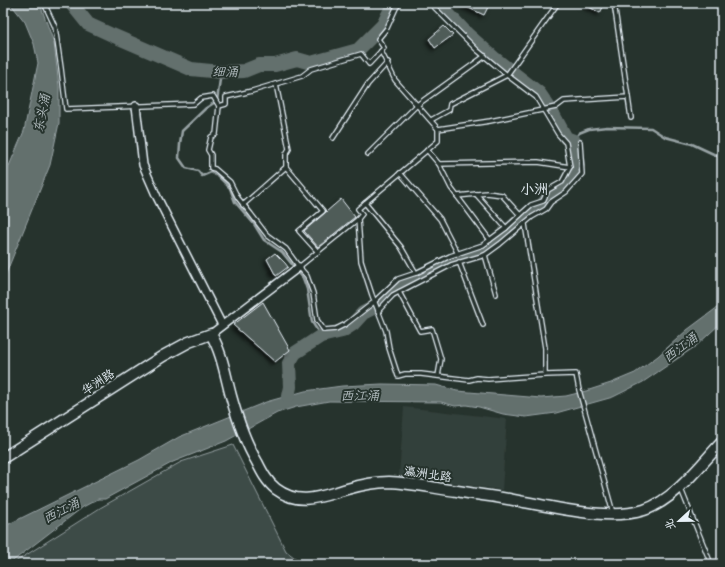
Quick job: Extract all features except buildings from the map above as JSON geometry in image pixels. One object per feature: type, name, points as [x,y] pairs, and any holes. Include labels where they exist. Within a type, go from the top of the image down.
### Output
[{"type":"main road","name":"瀛洲北路","points":[[211,334],[221,355],[234,409],[251,451],[268,481],[284,494],[294,497],[317,499],[357,486],[377,482],[388,482],[431,487],[571,510],[614,514],[632,513],[644,510],[666,498],[680,486],[722,442]]},
{"type":"main road","name":"华洲路","points":[[3,458],[163,356],[190,342],[211,334]]},
{"type":"street","points":[[136,106],[143,165],[157,197],[222,325]]},
{"type":"street","points":[[211,334],[299,267]]},
{"type":"lane","points":[[44,3],[55,28],[62,68],[66,109],[194,104],[201,98],[213,96],[218,106],[216,134],[211,137],[208,150],[211,156],[211,168],[215,169],[230,182],[238,198],[266,235],[286,249],[307,276],[313,293],[317,320],[324,330],[336,329],[346,324],[374,302],[398,279],[450,256],[484,245],[506,228],[531,205],[543,200],[548,190],[562,182],[570,167],[566,143],[558,134],[536,97],[507,76],[458,32],[430,3]]},
{"type":"lane","points":[[299,267],[358,219],[362,214],[358,209],[438,141],[438,129],[395,80],[382,51],[384,48],[378,39],[387,28],[396,8],[400,3]]},
{"type":"lane","points":[[431,120],[449,110],[450,104],[507,76],[558,3]]},
{"type":"lane","points":[[614,3],[631,118]]},
{"type":"lane","points":[[218,106],[226,104],[226,97],[302,76],[311,69],[361,54],[369,64],[382,51]]},
{"type":"lane","points":[[368,154],[417,104],[485,56]]},
{"type":"lane","points":[[334,138],[368,84],[388,62]]},
{"type":"lane","points":[[276,84],[289,150],[286,154],[286,167],[323,211],[299,231],[318,252]]},
{"type":"lane","points":[[438,129],[490,121],[543,110],[556,107],[564,101],[628,97]]},
{"type":"lane","points":[[378,311],[393,294],[450,265],[485,255],[532,217],[546,209],[551,202],[566,192],[582,174],[580,142]]},
{"type":"lane","points":[[427,150],[439,164],[444,177],[490,240]]},
{"type":"lane","points":[[439,164],[538,162],[570,167]]},
{"type":"lane","points":[[243,205],[286,167]]},
{"type":"lane","points":[[400,173],[440,219],[458,254]]},
{"type":"lane","points":[[457,196],[487,193],[502,195],[520,215]]},
{"type":"lane","points":[[476,194],[506,228]]},
{"type":"lane","points":[[365,203],[401,247],[416,272]]},
{"type":"lane","points":[[358,219],[361,261],[374,302],[386,331],[389,348],[398,376],[405,374],[421,374],[469,380],[478,378],[488,379],[576,374],[579,390],[614,514]]},
{"type":"lane","points":[[525,224],[545,348],[545,375]]},
{"type":"lane","points":[[485,255],[496,294]]},
{"type":"lane","points":[[460,262],[483,325]]},
{"type":"lane","points":[[399,292],[420,331],[432,329],[441,359],[438,376]]},
{"type":"lane","points":[[680,486],[711,564]]},
{"type":"shaded area","points":[[404,407],[507,419],[502,490],[399,476]]},
{"type":"shaded area","points":[[233,445],[286,551],[303,564],[12,564],[100,508],[181,462]]},
{"type":"water","name":"东头涌","points":[[10,3],[40,4],[54,43],[59,87],[59,123],[50,165],[3,281],[3,180],[24,131],[38,63],[34,44],[25,22]]},
{"type":"water","name":"西江涌","points":[[722,304],[722,322],[696,346],[643,382],[613,397],[556,413],[526,417],[503,414],[479,407],[466,405],[455,406],[441,402],[329,401],[296,407],[277,413],[226,441],[173,462],[105,499],[98,499],[83,507],[9,564],[3,564],[3,527],[139,460],[179,437],[266,402],[305,391],[342,386],[382,384],[436,385],[457,391],[541,398],[566,396],[611,383],[635,373],[658,356],[687,330]]},
{"type":"waterway","name":"细涌","points":[[71,3],[88,24],[191,69],[221,72],[244,71],[259,65],[275,65],[297,59],[311,63],[358,50],[383,25],[394,3]]},
{"type":"waterway","points":[[288,396],[290,387],[289,363],[295,353],[321,336],[342,331],[353,324],[363,313],[375,307],[393,290],[403,286],[422,274],[449,261],[487,248],[532,210],[543,205],[549,196],[564,187],[578,165],[574,141],[566,138],[552,112],[539,93],[494,58],[467,34],[438,3]]},
{"type":"waterway","points":[[221,72],[217,101],[206,108],[182,131],[179,158],[186,168],[198,171],[202,176],[211,172],[219,177],[230,188],[235,202],[254,224],[264,240],[282,252],[303,278],[307,289],[312,322],[321,336]]},
{"type":"waterway","points":[[574,141],[579,133],[589,129],[607,127],[651,128],[665,137],[692,144],[722,158]]},
{"type":"district","name":"小洲","points":[[534,189]]}]
